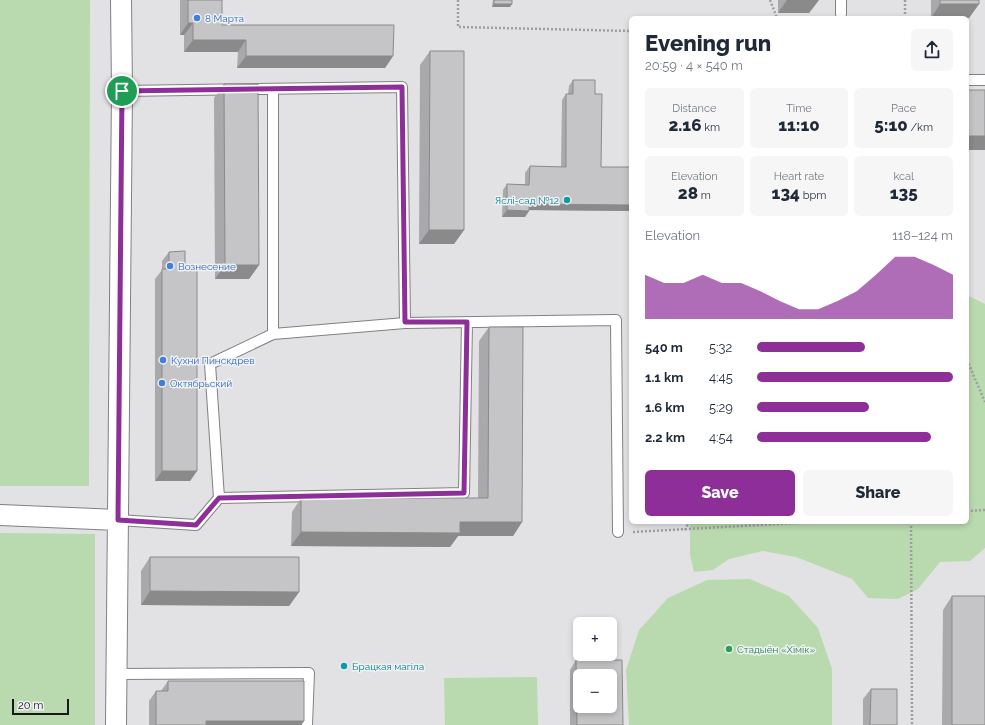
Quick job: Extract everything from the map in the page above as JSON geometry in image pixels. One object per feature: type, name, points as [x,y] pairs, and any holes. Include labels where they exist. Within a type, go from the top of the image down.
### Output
[{"type":"street","points":[[116,725],[122,91],[121,0]]},
{"type":"street","points":[[0,515],[118,520]]},
{"type":"lane","points":[[841,0],[841,14]]},
{"type":"lane","points":[[969,80],[985,80]]},
{"type":"lane","points":[[122,91],[402,87],[405,322]]},
{"type":"lane","points":[[273,89],[273,334]]},
{"type":"lane","points":[[118,520],[196,525],[219,498],[210,364],[273,334],[405,322],[616,320],[618,532]]},
{"type":"lane","points":[[219,498],[464,493],[467,322]]},
{"type":"lane","points":[[116,674],[308,673],[308,725]]},
{"type":"path","points":[[458,0],[458,27],[629,31]]},
{"type":"path","points":[[770,0],[776,16]]},
{"type":"path","points":[[905,0],[905,16]]},
{"type":"path","points":[[969,365],[985,402]]},
{"type":"path","points":[[969,511],[985,510]]},
{"type":"path","points":[[684,530],[687,524]]},
{"type":"path","points":[[618,532],[684,530],[782,524]]},
{"type":"path","points":[[911,524],[912,725]]},
{"type":"green space","points":[[0,0],[90,0],[89,486],[0,486]]},
{"type":"green space","points":[[969,296],[985,304],[985,548],[970,561],[940,562],[918,589],[898,599],[868,598],[852,579],[796,557],[763,551],[729,559],[713,570],[694,572],[690,555],[690,524],[969,524]]},
{"type":"green space","points":[[0,533],[95,534],[95,725],[0,725]]},
{"type":"green space","name":"Стадыён «Хімік»","points":[[750,579],[789,596],[818,628],[832,669],[832,725],[629,725],[626,670],[639,630],[668,598],[707,580]]},
{"type":"green space","points":[[537,677],[538,725],[445,725],[444,678]]},
{"type":"building","points":[[188,0],[222,0],[222,25],[394,25],[393,56],[246,56],[246,40],[193,40],[193,23],[188,23]]},
{"type":"building","points":[[494,0],[512,0],[512,4],[494,4]]},
{"type":"building","points":[[940,0],[979,0],[979,4],[940,4]]},
{"type":"building","points":[[430,51],[464,51],[464,230],[429,230]]},
{"type":"building","points":[[573,80],[595,80],[595,94],[602,94],[601,167],[629,167],[629,205],[529,204],[529,211],[507,210],[507,184],[529,185],[530,166],[566,167],[566,94],[573,94]]},
{"type":"building","points":[[224,84],[258,84],[259,265],[225,265]]},
{"type":"building","points":[[969,90],[985,90],[985,136],[969,136]]},
{"type":"building","points":[[185,251],[185,269],[197,270],[197,471],[162,471],[162,269],[169,269],[169,252]]},
{"type":"building","points":[[489,327],[523,327],[522,522],[460,522],[460,533],[301,532],[301,498],[488,498]]},
{"type":"building","points":[[150,557],[299,557],[299,592],[150,591]]},
{"type":"building","points":[[952,596],[985,596],[985,725],[952,725]]},
{"type":"building","points":[[622,660],[623,725],[577,725],[577,713],[617,713],[617,669],[576,669],[576,661]]},
{"type":"building","points":[[168,681],[304,681],[304,721],[206,721],[206,725],[156,725],[156,691],[168,691]]},
{"type":"building","points":[[871,689],[897,689],[897,725],[870,725]]},
{"type":"place","name":"8 Марта","points":[[197,18]]},
{"type":"place","name":"Яслі-сад №12","points":[[567,200]]},
{"type":"place","name":"Вознесение","points":[[170,266]]},
{"type":"place","name":"Кухни Пинскдрев","points":[[163,360]]},
{"type":"place","name":"Октябрьский","points":[[162,383]]},
{"type":"place","name":"Стадыён «Хімік»","points":[[729,649]]},
{"type":"place","name":"Брацкая магіла","points":[[344,666]]},
{"type":"route","points":[[402,87],[405,322],[467,322],[464,493],[219,498],[196,525],[118,520],[122,91],[402,87]]}]
